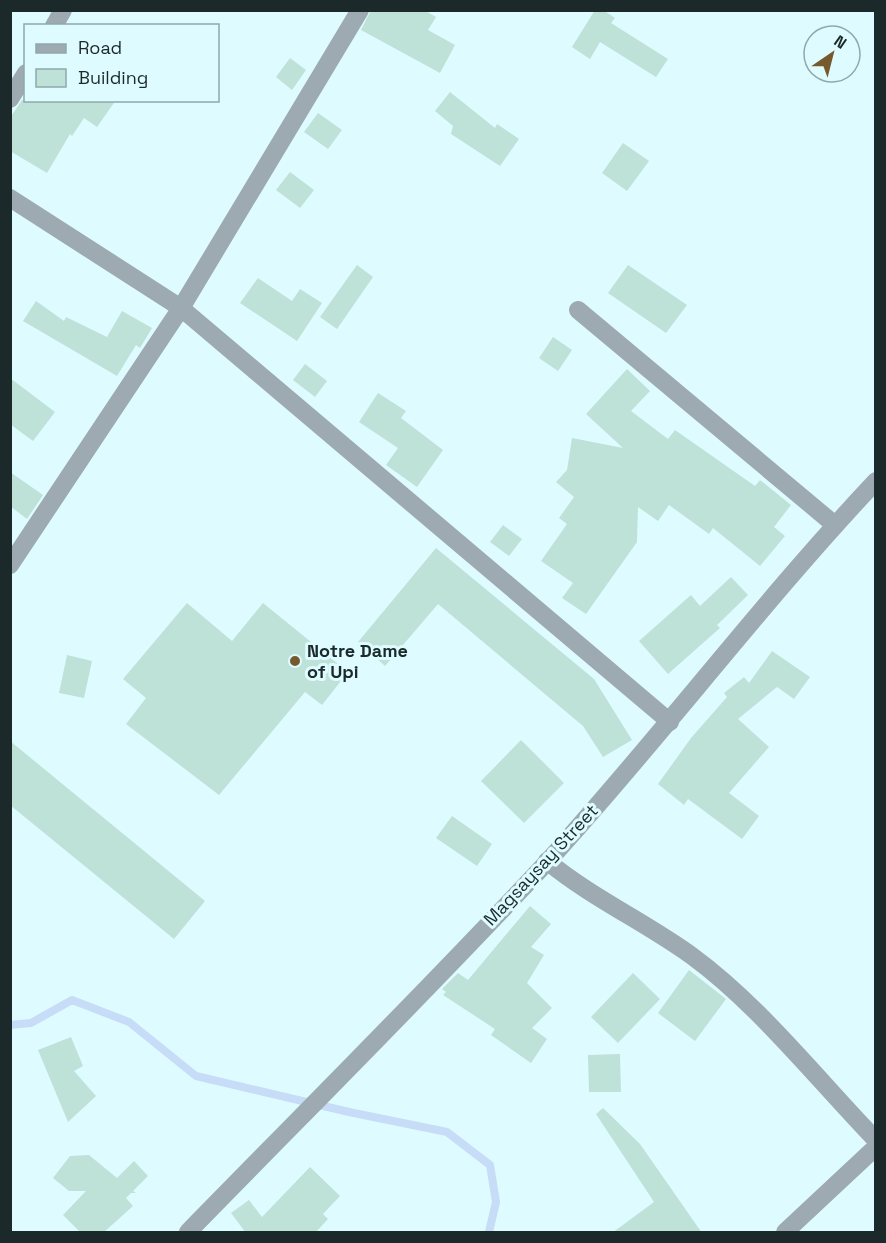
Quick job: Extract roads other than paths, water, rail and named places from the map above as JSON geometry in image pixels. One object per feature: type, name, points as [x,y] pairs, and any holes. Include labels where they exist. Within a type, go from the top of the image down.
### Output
[{"type":"street","points":[[55,24],[63,10]]},
{"type":"street","points":[[10,565],[181,308],[360,10]]},
{"type":"street","points":[[10,99],[24,77]]},
{"type":"street","points":[[10,198],[181,308],[670,722]]},
{"type":"street","points":[[578,310],[835,525]]},
{"type":"street","name":"Magsaysay Street","points":[[188,1233],[547,861],[670,722],[835,525],[876,481]]},
{"type":"street","points":[[547,861],[572,882],[692,956],[729,986],[876,1140]]},
{"type":"street","points":[[785,1233],[876,1147]]},
{"type":"waterway","points":[[10,1025],[31,1023],[72,1000],[129,1022],[196,1076],[349,1112],[447,1132],[490,1165],[496,1202],[489,1232]]},
{"type":"place","name":"Notre Dame of Upi","points":[[295,661]]}]
